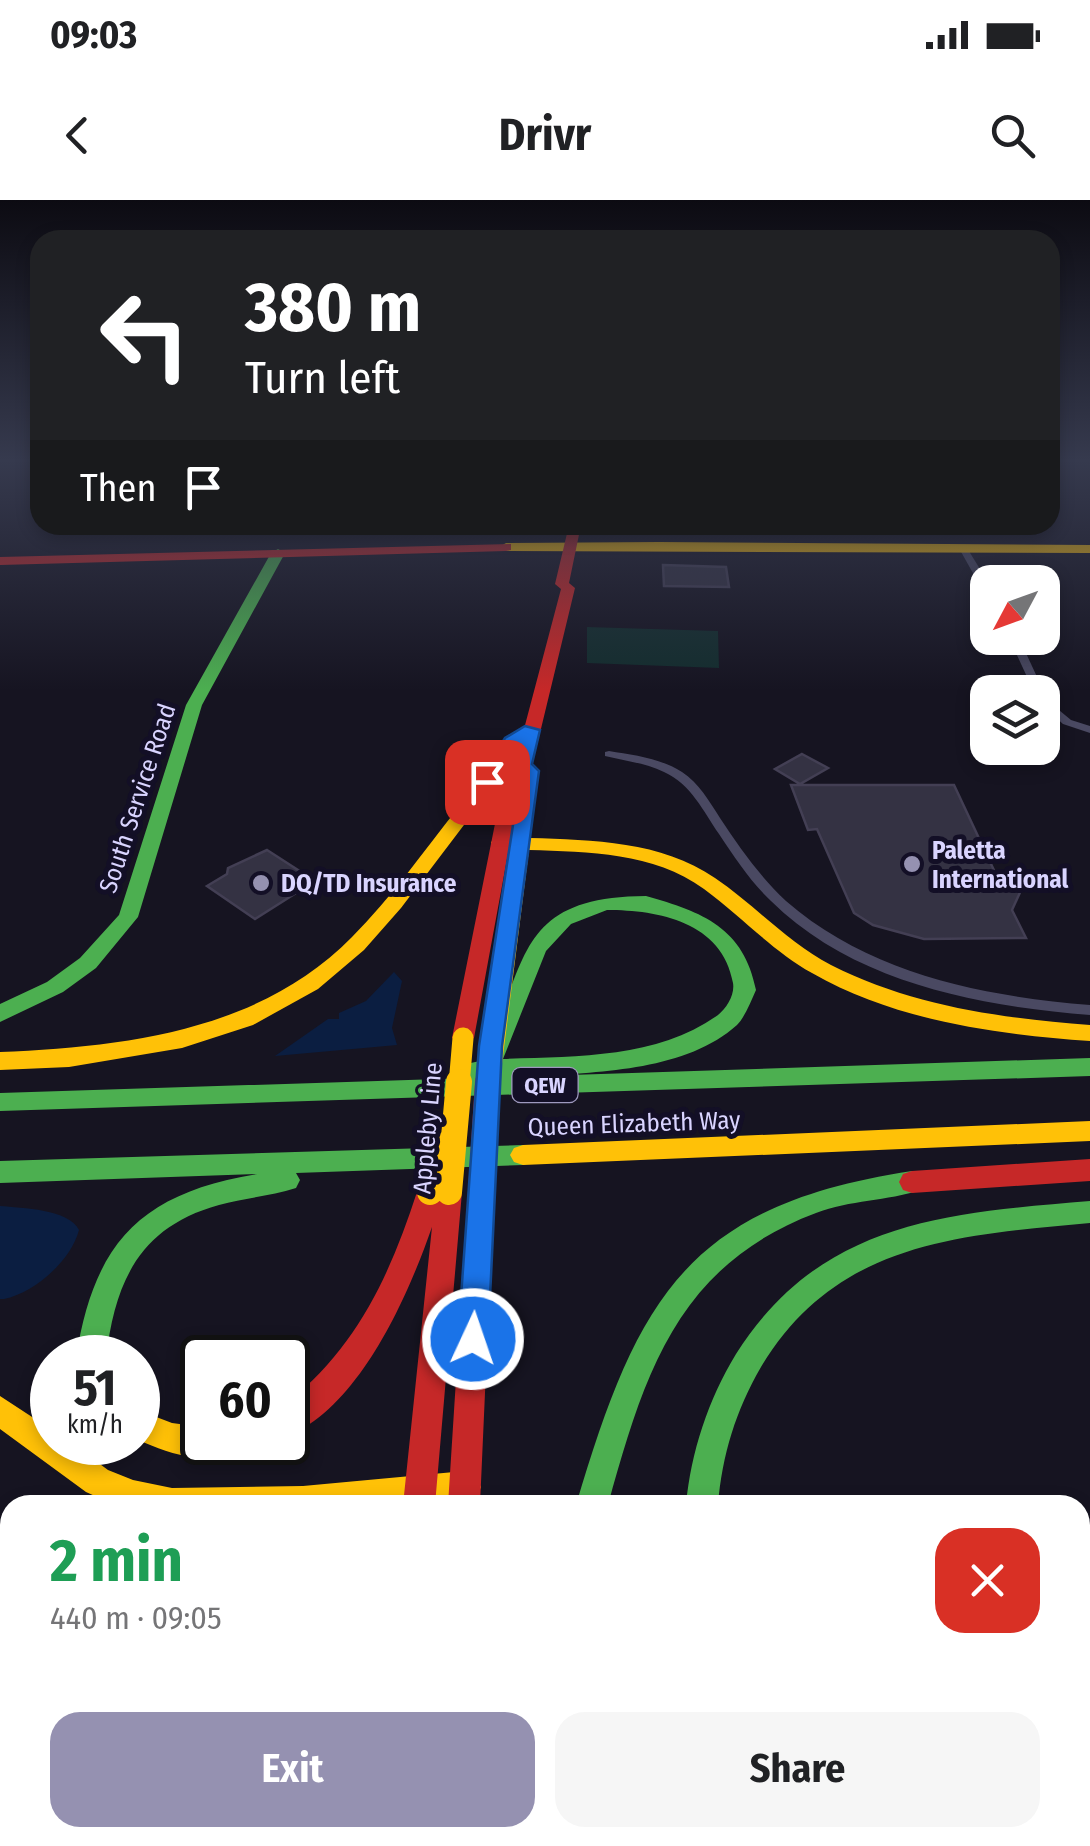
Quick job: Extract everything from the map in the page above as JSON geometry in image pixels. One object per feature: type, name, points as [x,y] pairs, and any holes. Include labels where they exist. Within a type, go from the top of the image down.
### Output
[{"type":"main road","points":[[490,547],[544,549],[578,541]]},
{"type":"main road","points":[[0,561],[578,541],[670,548],[1090,549]]},
{"type":"main road","name":"Appleby Line","points":[[420,1495],[440,1192],[451,1141],[462,1038],[530,771],[523,766],[531,730],[568,588],[576,585],[578,541]]},
{"type":"main road","name":"South Service Road","points":[[0,1014],[66,980],[115,938],[128,917],[194,706],[278,553]]},
{"type":"main road","points":[[0,1061],[69,1058],[182,1040],[244,1018],[310,984],[357,944],[394,903],[487,782],[512,741],[531,730]]},
{"type":"main road","points":[[509,844],[634,854],[682,867],[713,886],[814,966],[858,989],[908,1006],[999,1026],[1090,1033]]},
{"type":"main road","name":"Appleby Line","points":[[499,1036],[509,844]]},
{"type":"main road","points":[[259,1094],[337,1080],[596,1061],[674,1047],[710,1033],[732,1017],[744,996],[743,965],[722,932],[685,910],[645,901],[592,906],[566,918],[548,933],[528,968],[490,1064],[480,1191],[465,1495]]},
{"type":"main road","name":"Queen Elizabeth Way","points":[[0,1102],[1090,1067]]},
{"type":"main road","name":"Queen Elizabeth Way","points":[[0,1172],[652,1150],[1090,1130]]},
{"type":"main road","points":[[90,1335],[99,1292],[122,1254],[165,1216],[220,1189],[245,1183],[652,1150]]},
{"type":"main road","points":[[594,1495],[609,1431],[643,1348],[670,1301],[692,1276],[744,1232],[773,1215],[853,1188],[946,1176],[1090,1170]]},
{"type":"main road","points":[[310,1402],[347,1370],[376,1331],[440,1192]]},
{"type":"main road","points":[[704,1495],[715,1433],[737,1376],[760,1336],[819,1275],[876,1244],[936,1230],[1090,1212]]},
{"type":"main road","points":[[0,1411],[81,1471],[130,1495]]},
{"type":"street","points":[[964,550],[973,565]]},
{"type":"street","points":[[1060,714],[1068,722],[1090,730]]},
{"type":"street","points":[[609,754],[650,761],[686,779],[756,880],[787,908],[866,957],[915,979],[991,1000],[1090,1010]]},
{"type":"green space","points":[[587,627],[718,631],[719,668],[587,663]]},
{"type":"water","points":[[394,972],[402,981],[392,1028],[397,1045],[275,1056],[328,1019],[339,1019],[339,1013],[366,1001]]},
{"type":"water","points":[[0,1206],[55,1214],[74,1223],[79,1230],[68,1253],[50,1274],[16,1296],[4,1299],[0,1299]]},
{"type":"building","points":[[663,565],[726,567],[729,587],[664,586]]},
{"type":"building","points":[[802,754],[828,768],[800,784],[775,769]]},
{"type":"building","name":"Paletta International","points":[[791,785],[954,785],[999,881],[1022,888],[1012,910],[1026,938],[924,939],[873,925],[854,913],[817,829],[808,830]]},
{"type":"building","name":"DQ/TD Insurance","points":[[267,850],[315,881],[255,919],[207,886],[227,874],[228,868]]},
{"type":"traffic: fast","points":[[0,1014],[55,987],[88,963],[128,917],[194,705],[278,553]]},
{"type":"traffic: fast","points":[[474,1070],[611,1061],[691,1042],[730,1018],[745,990],[740,962],[719,936],[686,915],[646,903],[604,903],[564,919],[537,948],[489,1065]]},
{"type":"traffic: fast","points":[[0,1102],[1090,1067]]},
{"type":"traffic: fast","points":[[0,1172],[523,1155]]},
{"type":"traffic: fast","points":[[94,1335],[109,1279],[126,1250],[148,1227],[209,1196],[287,1180]]},
{"type":"traffic: fast","points":[[595,1495],[622,1402],[643,1354],[668,1311],[697,1275],[731,1246],[770,1221],[813,1203],[860,1190],[912,1182]]},
{"type":"traffic: fast","points":[[703,1495],[713,1441],[737,1380],[767,1331],[802,1293],[842,1265],[885,1245],[982,1223],[1090,1212]]},
{"type":"traffic: slow","points":[[659,546],[1090,549]]},
{"type":"traffic: slow","points":[[506,547],[670,548]]},
{"type":"traffic: slow","points":[[0,1061],[69,1058],[182,1040],[245,1019],[310,984],[357,945],[394,903],[486,784],[512,741],[531,730]]},
{"type":"traffic: slow","points":[[490,1064],[530,771],[527,769]]},
{"type":"traffic: slow","points":[[500,843],[592,847],[660,859],[696,875],[785,946],[855,986],[931,1011],[970,1019],[1090,1033]]},
{"type":"traffic: slow","points":[[449,1192],[463,1038]]},
{"type":"traffic: slow","points":[[523,1155],[1090,1131]]},
{"type":"traffic: slow","points":[[430,1192],[451,1141]]},
{"type":"traffic: slow","points":[[0,1411],[97,1481],[130,1495]]},
{"type":"traffic: slow","points":[[160,1433],[180,1439]]},
{"type":"traffic: slow","points":[[379,1495],[465,1487]]},
{"type":"traffic: jam","points":[[463,1038],[515,769],[523,766],[568,588],[562,584],[572,537]]},
{"type":"traffic: jam","points":[[0,561],[506,547]]},
{"type":"traffic: jam","points":[[481,1191],[489,1065]]},
{"type":"traffic: jam","points":[[912,1182],[1090,1170]]},
{"type":"traffic: jam","points":[[465,1495],[481,1191]]},
{"type":"traffic: jam","points":[[310,1403],[341,1373],[379,1320],[408,1259],[430,1192]]},
{"type":"traffic: jam","points":[[420,1495],[449,1192]]},
{"type":"place","name":"Paletta International","points":[[912,864]]},
{"type":"place","name":"DQ/TD Insurance","points":[[261,883]]},
{"type":"route","points":[[473,1339],[490,1046],[526,803],[530,771],[523,766],[531,730],[512,741],[487,782]]}]
